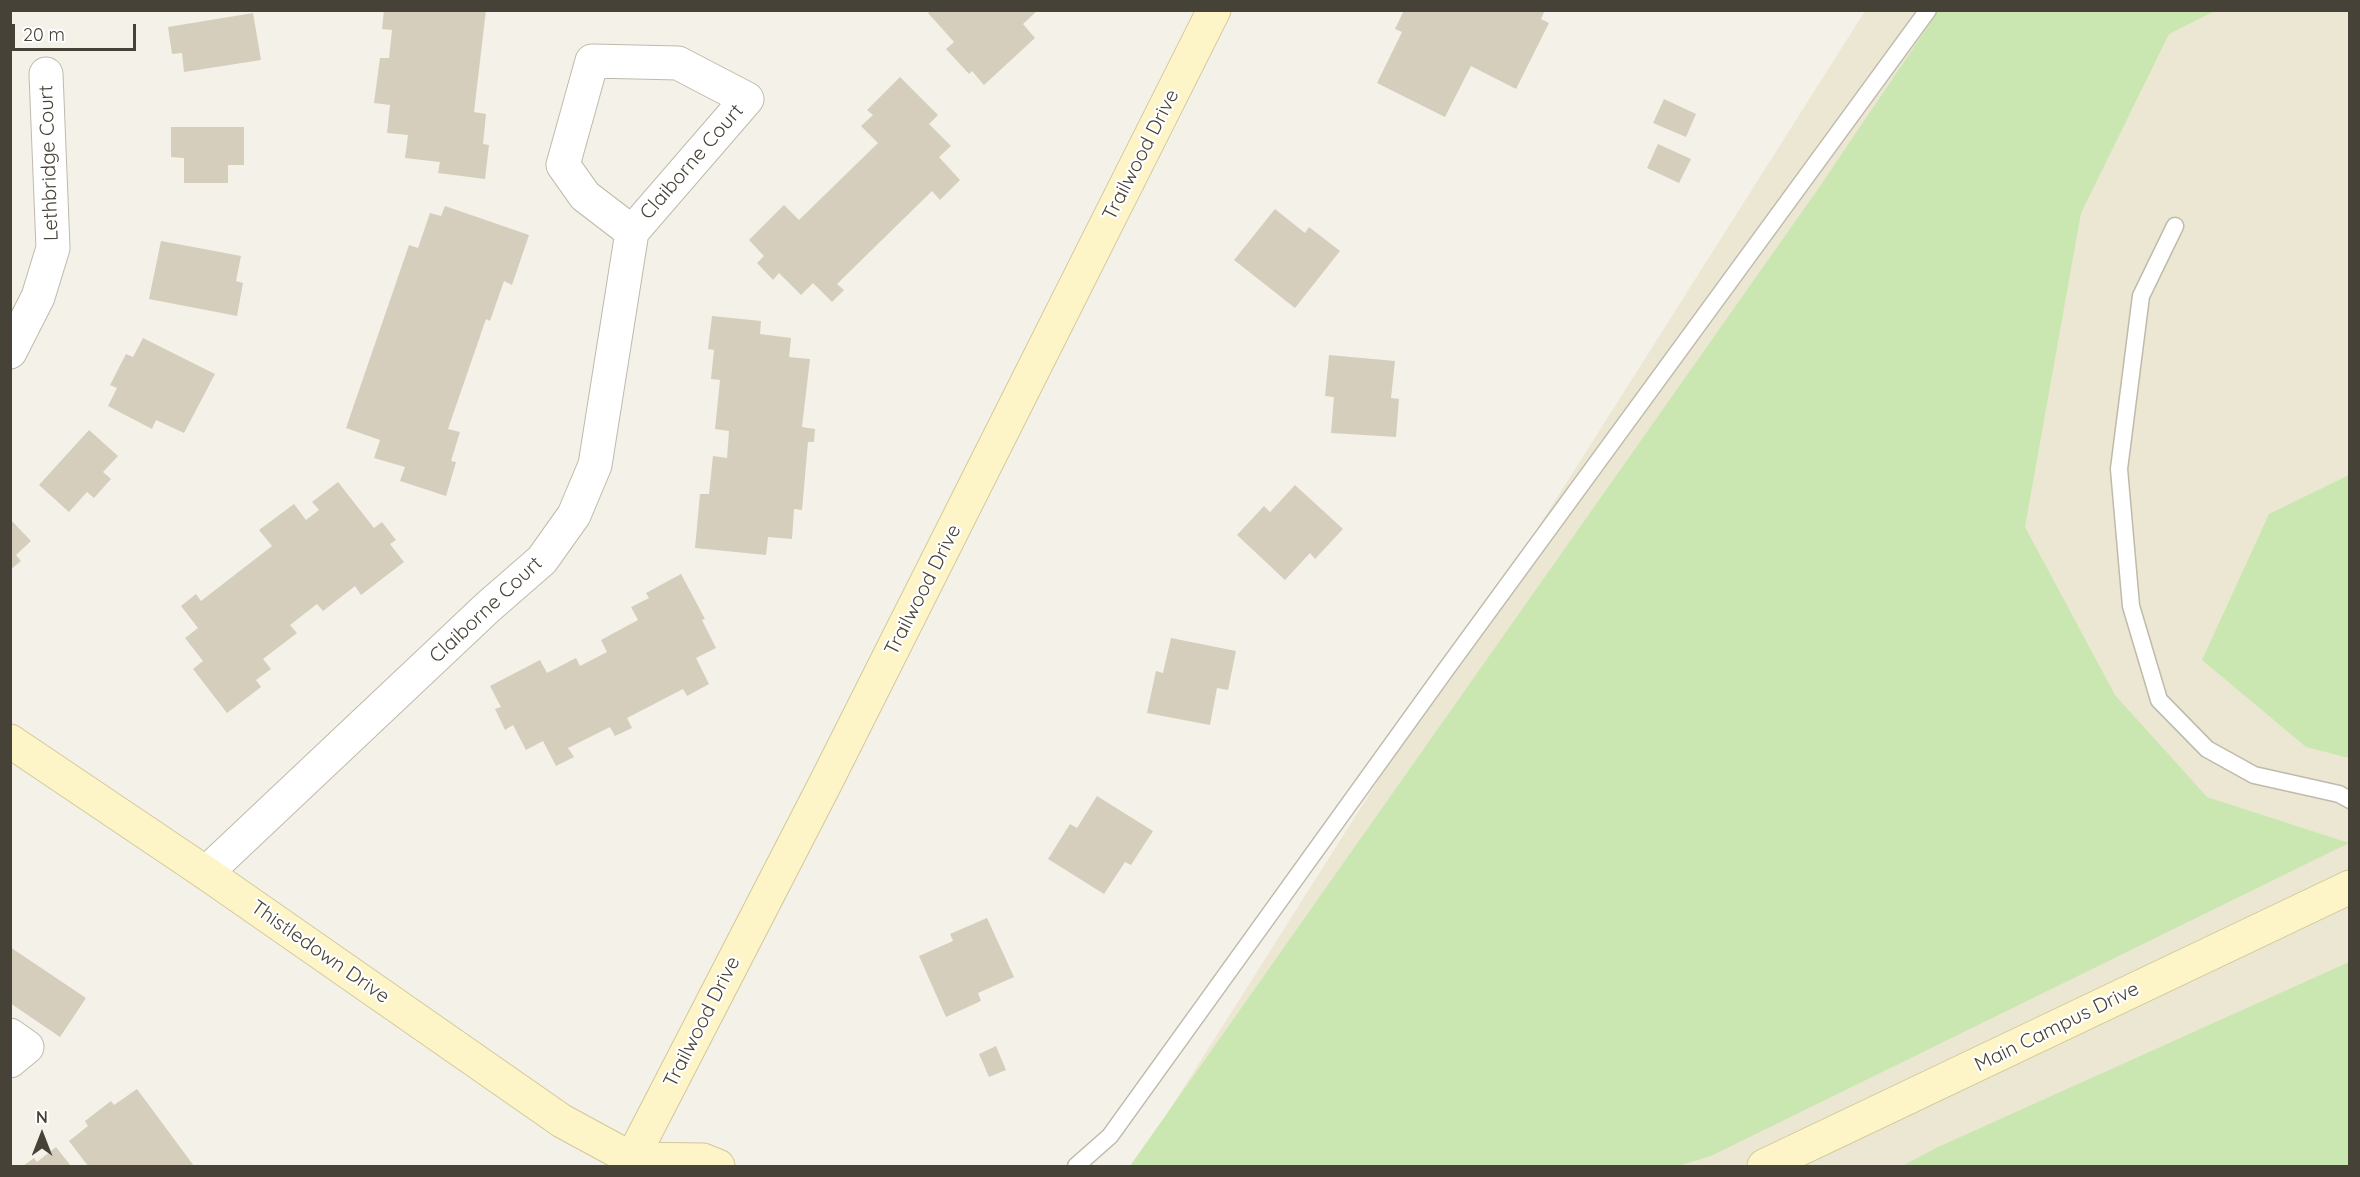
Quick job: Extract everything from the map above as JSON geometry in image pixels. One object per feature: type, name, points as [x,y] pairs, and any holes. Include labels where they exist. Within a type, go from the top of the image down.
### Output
[{"type":"main road","name":"Trailwood Drive","points":[[632,1164],[825,786],[1214,10]]},
{"type":"main road","name":"Thistledown Drive","points":[[10,741],[206,873],[562,1121],[632,1164]]},
{"type":"main road","name":"Main Campus Drive","points":[[1764,1167],[2349,887]]},
{"type":"main road","points":[[632,1164],[703,1160],[718,1167]]},
{"type":"street","name":"Claiborne Court","points":[[206,873],[480,615],[542,560],[574,515],[595,465],[632,232],[747,99],[678,63],[592,60],[563,165],[585,196],[632,232]]},
{"type":"street","name":"Lethbridge Court","points":[[10,352],[38,297],[53,248],[46,74]]},
{"type":"street","points":[[10,1035],[27,1047],[10,1061]]},
{"type":"lane","points":[[1076,1167],[1110,1136],[1447,668],[1928,10]]},
{"type":"lane","points":[[2175,226],[2141,296],[2119,469],[2131,606],[2159,700],[2207,749],[2254,775],[2339,794],[2349,800]]},
{"type":"shaded area","points":[[1865,11],[2349,11],[2349,1166],[1134,1166]]},
{"type":"green space","points":[[1939,10],[2215,11],[2169,34],[2081,213],[2025,527],[2115,695],[2207,797],[2349,843],[1711,1156],[1678,1166],[1130,1166],[1818,189]]},
{"type":"green space","points":[[2349,475],[2349,758],[2306,747],[2202,660],[2269,514]]},
{"type":"green space","points":[[2349,962],[2349,1166],[1902,1166],[1938,1147]]},
{"type":"building","points":[[384,10],[486,10],[474,112],[486,114],[483,144],[489,145],[485,179],[438,173],[440,162],[405,158],[408,135],[387,133],[390,105],[374,103],[380,58],[389,58],[392,30],[382,29]]},
{"type":"building","points":[[932,10],[1038,10],[1023,24],[1035,38],[984,85],[972,71],[969,74],[946,49],[954,42],[928,13]]},
{"type":"building","points":[[1404,10],[1545,10],[1541,19],[1549,23],[1516,89],[1471,66],[1445,117],[1377,83],[1402,32],[1395,29]]},
{"type":"building","points":[[253,13],[261,60],[184,72],[182,53],[172,54],[168,27]]},
{"type":"building","points":[[900,77],[938,115],[929,124],[951,146],[939,157],[960,180],[940,200],[932,191],[837,284],[844,290],[832,302],[813,283],[801,295],[779,273],[773,280],[757,263],[764,256],[749,240],[784,205],[799,220],[878,143],[861,126],[873,115],[867,110]]},
{"type":"building","points":[[1664,99],[1696,114],[1686,137],[1653,123]]},
{"type":"building","points":[[171,127],[244,127],[244,165],[228,165],[228,183],[184,183],[184,158],[171,157]]},
{"type":"building","points":[[1658,144],[1691,159],[1679,183],[1647,168]]},
{"type":"building","points":[[445,206],[529,235],[512,285],[504,281],[490,321],[486,319],[448,429],[460,432],[451,461],[456,462],[446,496],[400,481],[405,467],[374,458],[380,440],[346,428],[409,245],[418,248],[430,213],[441,216]]},
{"type":"building","points":[[1275,209],[1305,233],[1309,227],[1340,251],[1295,308],[1234,260]]},
{"type":"building","points":[[161,241],[241,256],[236,281],[243,283],[237,316],[149,299]]},
{"type":"building","points":[[712,316],[761,321],[760,334],[791,338],[789,357],[810,359],[802,427],[815,429],[814,442],[808,442],[802,510],[794,509],[792,539],[768,537],[766,555],[695,548],[700,494],[709,494],[713,456],[727,458],[729,431],[715,429],[720,380],[711,379],[714,350],[708,349]]},
{"type":"building","points":[[143,338],[215,374],[184,433],[156,420],[152,429],[108,406],[117,388],[110,385],[126,354],[133,357]]},
{"type":"building","points":[[1329,355],[1395,361],[1391,398],[1399,399],[1396,437],[1331,433],[1334,397],[1325,396]]},
{"type":"building","points":[[89,430],[118,456],[103,472],[111,479],[94,498],[87,492],[69,512],[39,485]]},
{"type":"building","points":[[338,482],[374,528],[382,522],[396,540],[390,544],[404,562],[361,595],[355,586],[323,611],[317,604],[290,625],[297,633],[263,659],[271,669],[256,680],[261,687],[227,713],[193,669],[203,661],[185,638],[198,628],[181,606],[196,594],[201,601],[272,546],[259,530],[294,504],[306,520],[319,510],[312,502]]},
{"type":"building","points":[[1295,485],[1343,529],[1315,559],[1310,553],[1285,580],[1237,535],[1264,506],[1270,512]]},
{"type":"building","points":[[10,519],[31,541],[16,555],[21,561],[10,570]]},
{"type":"building","points":[[681,574],[705,619],[702,620],[716,648],[696,658],[709,684],[687,696],[683,689],[627,718],[632,728],[615,736],[610,727],[568,748],[574,757],[556,766],[543,741],[526,750],[513,725],[505,730],[495,709],[501,707],[490,686],[540,660],[547,673],[576,658],[580,666],[607,652],[601,640],[638,620],[631,607],[649,598],[646,593]]},
{"type":"building","points":[[1171,638],[1236,651],[1228,690],[1217,688],[1210,725],[1147,713],[1156,671],[1163,673]]},
{"type":"building","points":[[1097,796],[1153,831],[1131,865],[1125,862],[1104,894],[1048,859],[1070,824],[1077,828]]},
{"type":"building","points":[[987,918],[1014,977],[978,993],[981,1001],[946,1017],[919,956],[953,941],[950,934]]},
{"type":"building","points":[[10,947],[86,998],[60,1037],[10,1003]]},
{"type":"building","points":[[996,1046],[1006,1070],[989,1077],[979,1054]]},
{"type":"building","points":[[137,1089],[194,1166],[88,1166],[69,1141],[88,1126],[85,1121],[111,1101],[114,1105]]},
{"type":"building","points":[[56,1147],[71,1166],[23,1166],[34,1158],[37,1162]]}]
